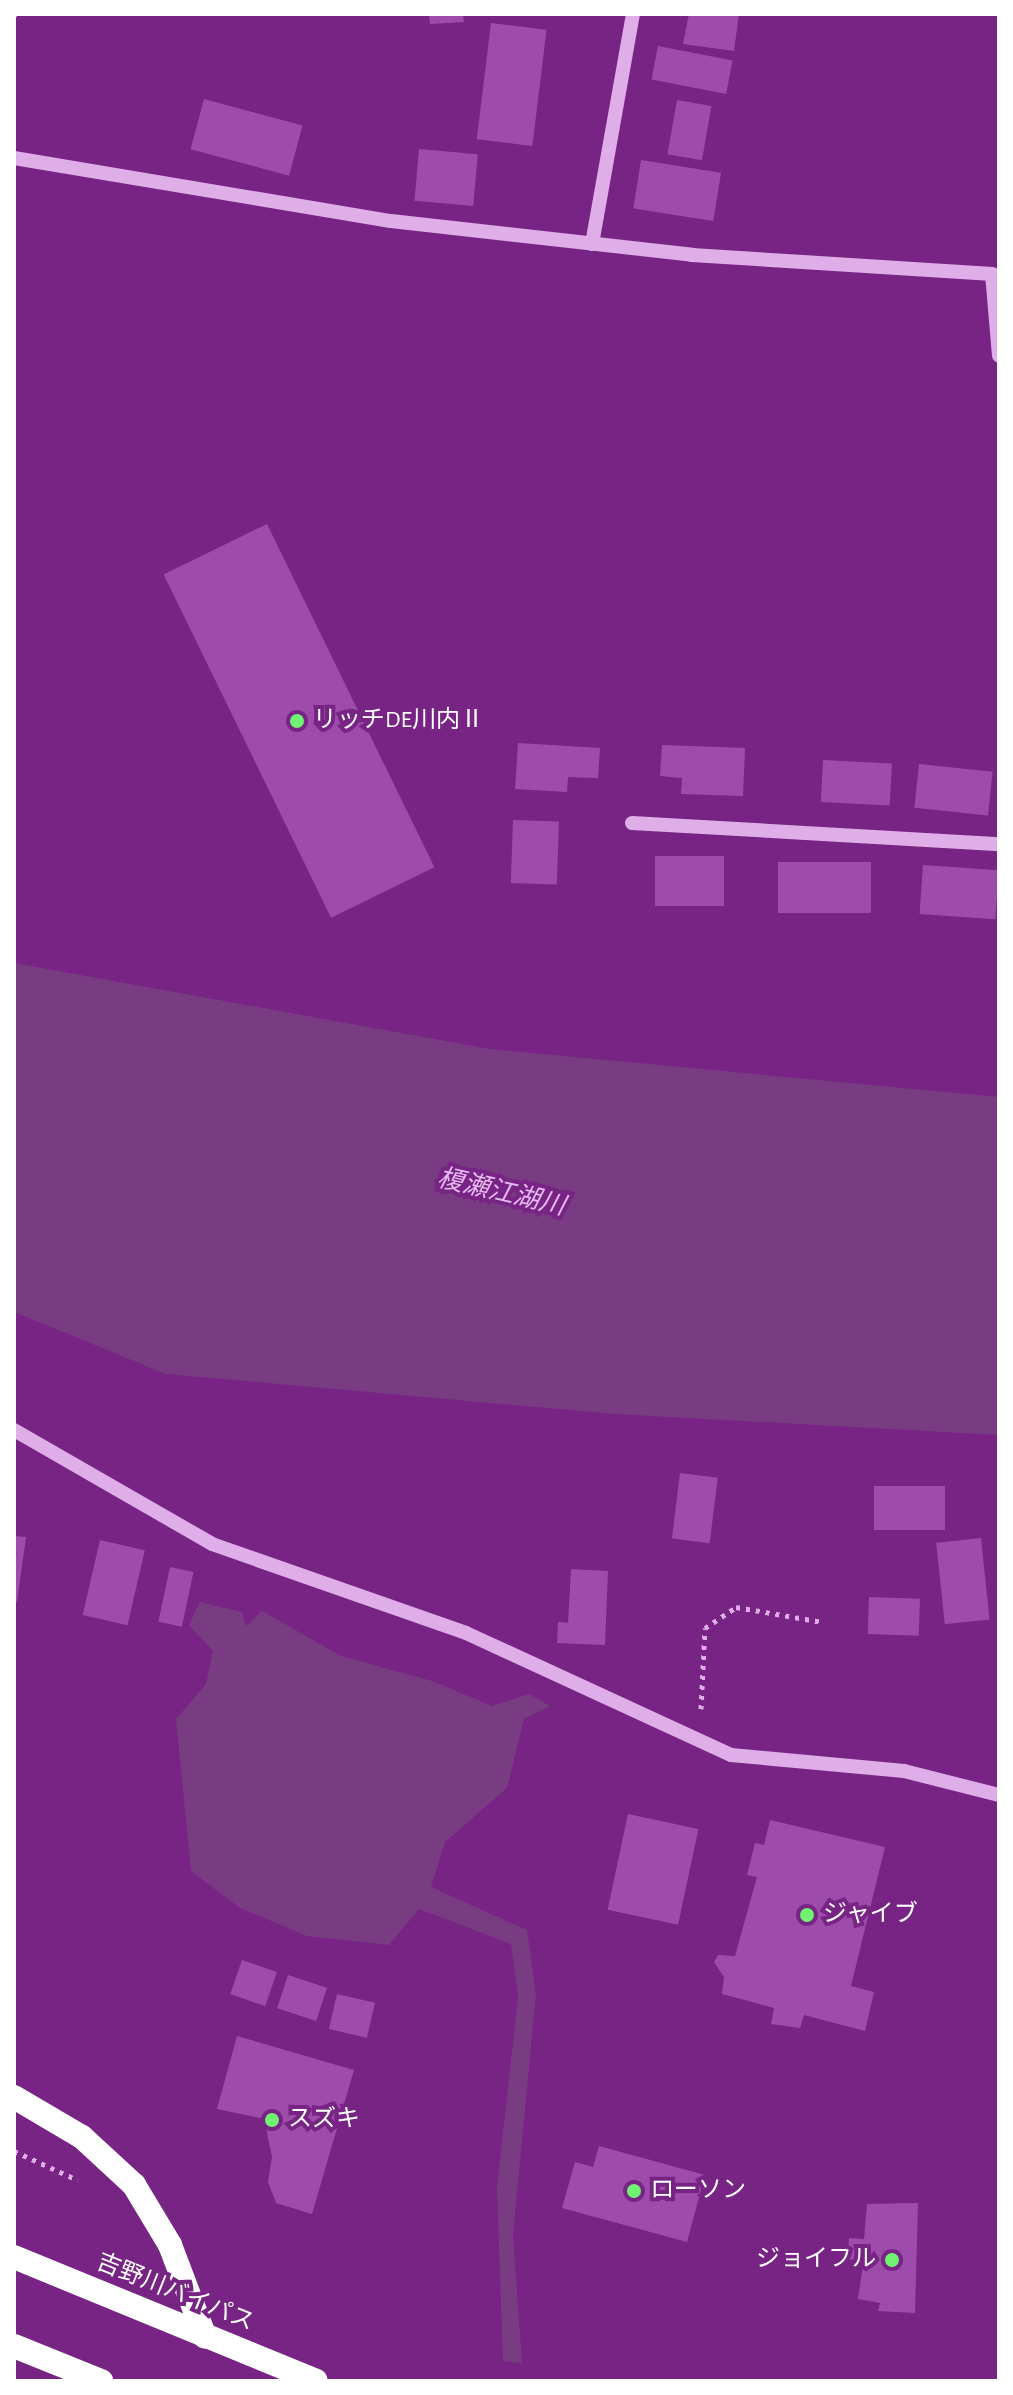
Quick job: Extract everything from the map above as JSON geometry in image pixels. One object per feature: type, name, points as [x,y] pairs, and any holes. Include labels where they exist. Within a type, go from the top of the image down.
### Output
[{"type":"highway","points":[[14,2097],[82,2137],[134,2185],[170,2245],[205,2337]]},
{"type":"highway","name":"吉野川バイパス","points":[[14,2257],[316,2381]]},
{"type":"highway","points":[[14,2346],[101,2381]]},
{"type":"street","points":[[592,244],[633,14]]},
{"type":"street","points":[[14,158],[233,198],[592,244],[992,274],[999,356]]},
{"type":"street","points":[[632,823],[999,844]]},
{"type":"street","points":[[14,1430],[212,1544],[466,1633],[731,1755],[904,1771],[999,1795]]},
{"type":"path","points":[[699,1740],[705,1628],[736,1607],[823,1622]]},
{"type":"path","points":[[14,2151],[66,2178],[83,2181]]},
{"type":"water","name":"榎瀬江湖川","points":[[14,963],[490,1049],[999,1097],[999,1435],[615,1414],[166,1374],[14,1312]]},
{"type":"water","points":[[200,1602],[242,1612],[246,1626],[262,1611],[341,1656],[432,1681],[492,1706],[529,1694],[550,1706],[524,1719],[507,1788],[445,1842],[431,1887],[527,1930],[536,1994],[513,2235],[522,2363],[503,2361],[497,2188],[518,1996],[511,1944],[419,1909],[389,1945],[307,1936],[240,1908],[191,1871],[176,1719],[206,1684],[213,1651],[189,1625]]},
{"type":"building","points":[[429,14],[463,14],[464,22],[430,24]]},
{"type":"building","points":[[689,14],[739,14],[734,51],[683,44]]},
{"type":"building","points":[[491,23],[547,30],[532,146],[477,139]]},
{"type":"building","points":[[658,46],[733,61],[726,94],[652,79]]},
{"type":"building","points":[[204,99],[303,125],[289,176],[191,149]]},
{"type":"building","points":[[677,100],[711,106],[702,160],[667,154]]},
{"type":"building","points":[[419,149],[478,154],[473,206],[414,201]]},
{"type":"building","points":[[641,160],[721,173],[713,221],[633,208]]},
{"type":"building","name":"リッチDE川内Ⅱ","points":[[267,524],[434,867],[331,918],[164,574]]},
{"type":"building","points":[[518,743],[600,748],[598,778],[568,777],[567,792],[515,789]]},
{"type":"building","points":[[662,745],[745,748],[743,796],[681,794],[682,778],[660,776]]},
{"type":"building","points":[[823,760],[892,764],[890,806],[821,802]]},
{"type":"building","points":[[919,764],[993,772],[988,815],[914,808]]},
{"type":"building","points":[[513,820],[559,822],[557,885],[511,883]]},
{"type":"building","points":[[655,856],[724,856],[724,906],[655,906]]},
{"type":"building","points":[[778,862],[871,862],[871,913],[778,913]]},
{"type":"building","points":[[923,865],[999,870],[995,919],[920,914]]},
{"type":"building","points":[[680,1473],[718,1478],[710,1543],[672,1539]]},
{"type":"building","points":[[874,1486],[945,1486],[945,1530],[874,1530]]},
{"type":"building","points":[[14,1536],[26,1537],[17,1602],[14,1602]]},
{"type":"building","points":[[981,1538],[990,1620],[945,1624],[936,1543]]},
{"type":"building","points":[[100,1540],[145,1550],[127,1625],[83,1615]]},
{"type":"building","points":[[170,1567],[193,1572],[182,1627],[158,1622]]},
{"type":"building","points":[[571,1569],[608,1571],[605,1645],[557,1643],[558,1622],[568,1623]]},
{"type":"building","points":[[869,1597],[920,1599],[919,1636],[868,1634]]},
{"type":"building","points":[[628,1814],[698,1829],[678,1925],[608,1910]]},
{"type":"building","name":"ジャイブ","points":[[770,1820],[885,1847],[851,1986],[874,1992],[865,2031],[804,2015],[800,2028],[771,2024],[774,2008],[722,1994],[724,1977],[714,1962],[718,1955],[735,1956],[757,1877],[747,1875],[755,1843],[764,1845]]},
{"type":"building","points":[[242,1960],[277,1972],[265,2006],[230,1994]]},
{"type":"building","points":[[288,1975],[327,1988],[316,2021],[277,2008]]},
{"type":"building","points":[[337,1994],[375,2003],[367,2038],[329,2029]]},
{"type":"building","points":[[237,2036],[354,2070],[312,2214],[276,2203],[268,2182],[272,2157],[264,2119],[217,2109]]},
{"type":"building","name":"ローソン","points":[[599,2146],[705,2175],[687,2242],[562,2208],[575,2162],[593,2167]]},
{"type":"building","points":[[918,2203],[915,2313],[878,2311],[880,2303],[858,2299],[864,2259],[847,2260],[849,2238],[864,2239],[867,2204]]},
{"type":"place","name":"リッチDE川内Ⅱ","points":[[297,721]]},
{"type":"place","name":"ジャイブ","points":[[807,1915]]},
{"type":"place","name":"スズキ","points":[[272,2120]]},
{"type":"place","name":"ローソン","points":[[634,2191]]},
{"type":"place","name":"ジョイフル","points":[[892,2260]]}]
